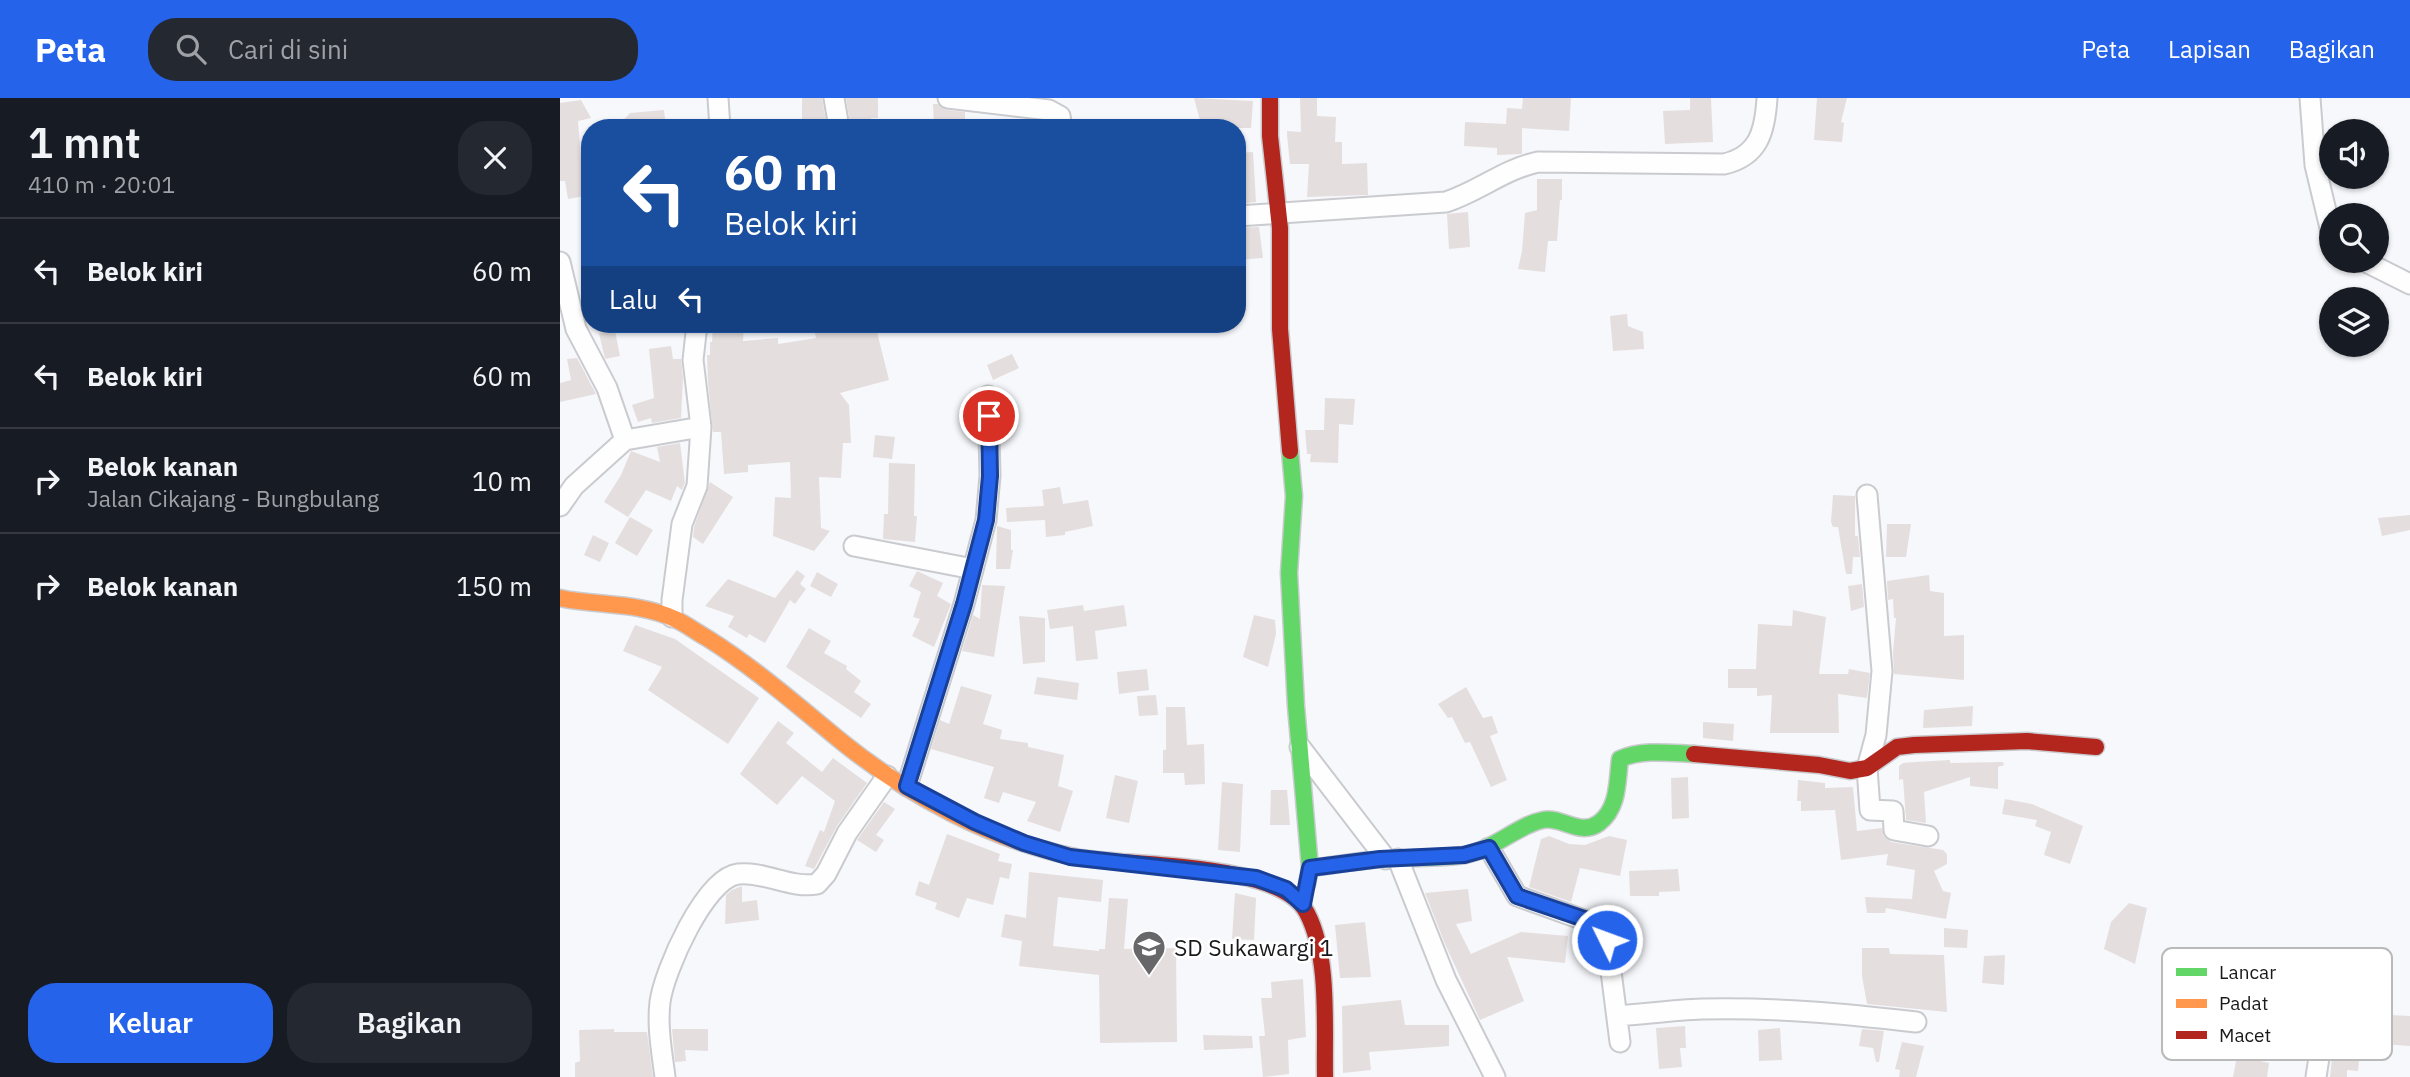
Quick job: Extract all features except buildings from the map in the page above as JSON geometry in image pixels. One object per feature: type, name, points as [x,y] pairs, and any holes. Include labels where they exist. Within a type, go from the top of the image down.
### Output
[{"type":"street","points":[[718,98],[719,119]]},
{"type":"street","points":[[834,98],[838,119]]},
{"type":"street","points":[[948,98],[1049,110],[1060,119]]},
{"type":"street","points":[[1270,98],[1270,136],[1278,213],[1280,329],[1294,496],[1289,573],[1299,747],[1310,868],[1303,904]]},
{"type":"street","points":[[1246,215],[1446,202],[1462,197],[1510,170],[1538,162],[1724,164],[1738,161],[1749,155],[1757,143],[1766,114],[1767,98]]},
{"type":"street","points":[[2310,98],[2315,166],[2324,203]]},
{"type":"street","points":[[560,261],[576,329],[607,388],[625,440]]},
{"type":"street","points":[[2388,273],[2410,284]]},
{"type":"street","points":[[672,617],[682,524],[697,485],[701,427],[692,360],[696,333]]},
{"type":"street","points":[[907,786],[986,520],[988,396]]},
{"type":"street","points":[[560,506],[574,486],[625,440],[701,427]]},
{"type":"street","points":[[1867,495],[1882,671],[1876,735],[1867,768],[1870,810],[1893,811],[1894,830],[1928,836]]},
{"type":"street","points":[[854,546],[973,569]]},
{"type":"street","points":[[560,598],[584,603],[643,606],[672,617],[766,678],[887,776],[975,822],[1024,843],[1070,857],[1256,878],[1286,889],[1303,904],[1313,923],[1318,946],[1325,1077]]},
{"type":"street","points":[[1310,868],[1464,855],[1489,848],[1539,821],[1551,819],[1570,827],[1586,828],[1598,824],[1613,809],[1620,759],[1631,754],[1696,754],[1819,765],[1850,771],[1867,768],[1897,747],[1914,745],[2027,741],[2096,747]]},
{"type":"street","points":[[1299,747],[1392,859],[1446,980],[1495,1077]]},
{"type":"street","points":[[665,1077],[660,1001],[666,975],[684,933],[716,885],[736,874],[817,884],[826,874],[847,833],[887,776]]},
{"type":"street","points":[[1489,848],[1517,896],[1601,926],[1607,940],[1620,1042]]},
{"type":"street","points":[[1617,1016],[1701,1009],[1757,1010],[1866,1016],[1916,1022]]},
{"type":"traffic: fast","points":[[1290,451],[1294,496],[1289,573],[1296,706],[1310,868],[1307,884]]},
{"type":"traffic: fast","points":[[1310,868],[1376,860],[1465,855],[1486,848],[1543,820],[1592,827],[1606,817],[1614,802],[1620,759],[1647,753],[1694,754]]},
{"type":"traffic: slow","points":[[560,598],[633,607],[679,621],[742,662],[867,761],[922,797],[981,827],[1043,849],[1075,857]]},
{"type":"traffic: jam","points":[[1270,98],[1270,136],[1280,228],[1280,329],[1290,451]]},
{"type":"traffic: jam","points":[[1694,754],[1819,765],[1850,771],[1867,768],[1897,747],[1914,745],[2027,741],[2096,747]]},
{"type":"traffic: jam","points":[[1075,857],[1202,869],[1236,875],[1267,884],[1292,896],[1307,913],[1323,971],[1325,1077]]},
{"type":"place","name":"SD Sukawargi 1","points":[[1149,977]]},
{"type":"route","points":[[989,416],[990,476],[986,520],[964,604],[907,786],[975,822],[1024,843],[1070,857],[1256,878],[1286,889],[1303,904],[1310,868],[1380,859],[1464,855],[1489,848],[1511,890],[1517,896],[1596,923],[1601,926],[1607,940]]}]
